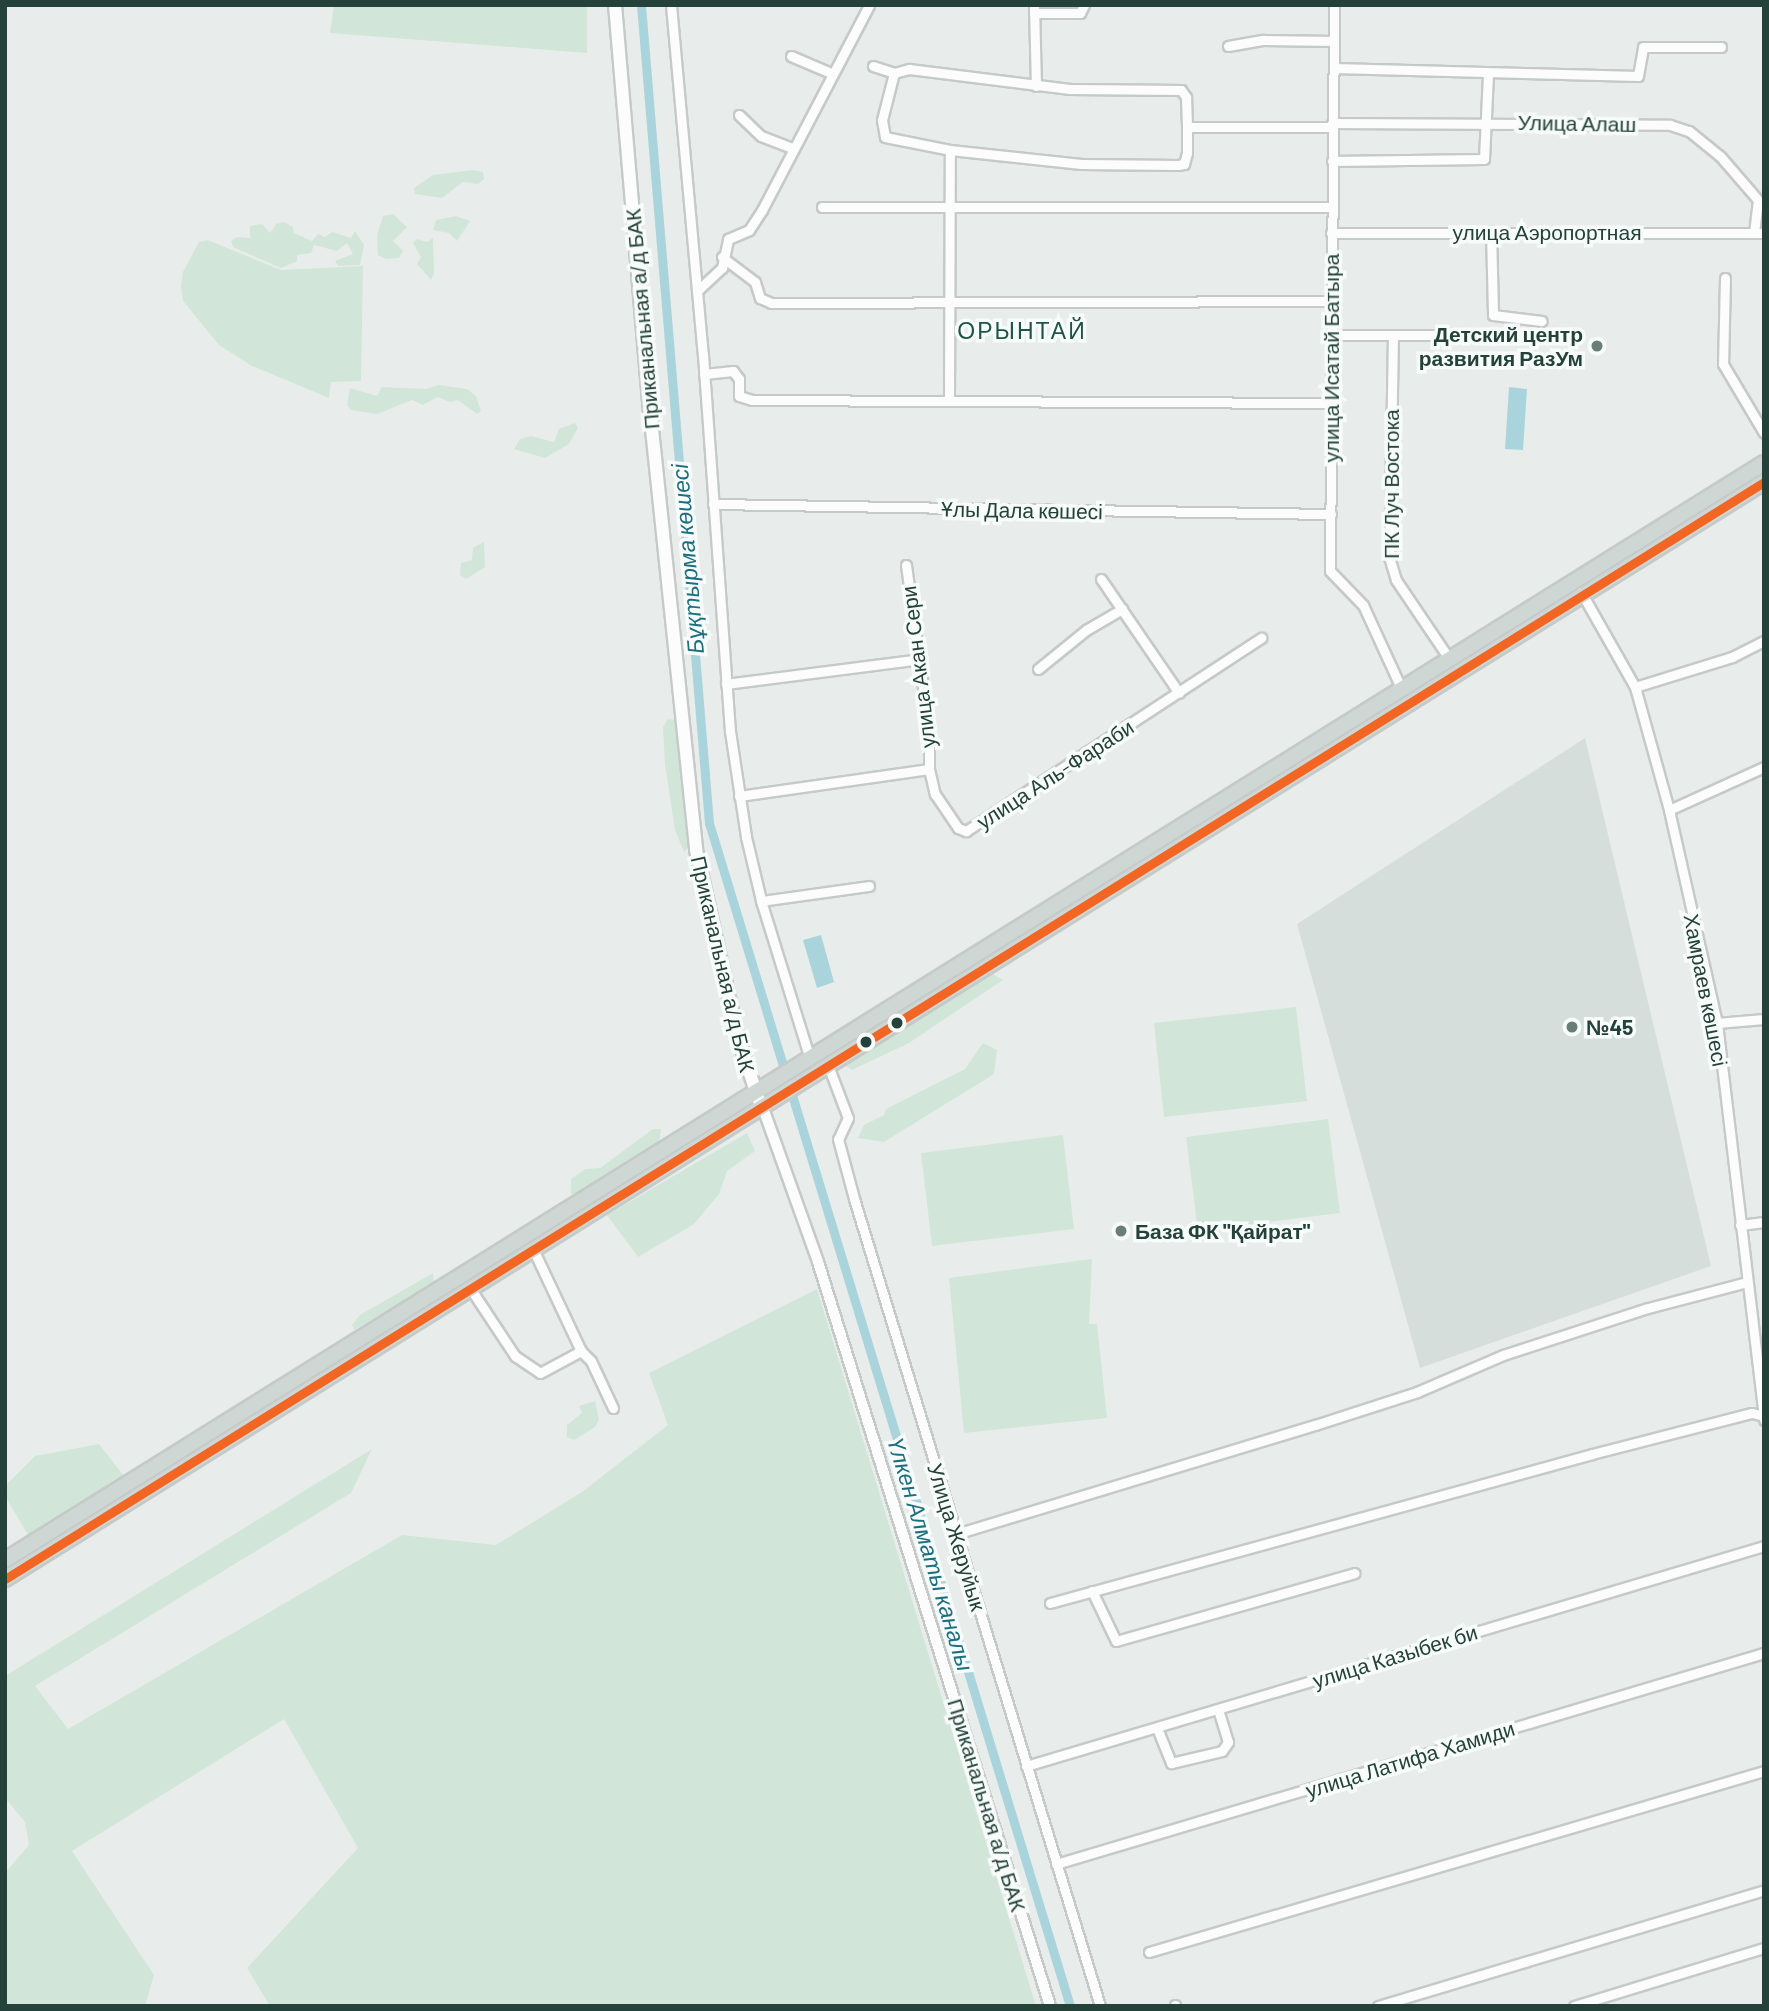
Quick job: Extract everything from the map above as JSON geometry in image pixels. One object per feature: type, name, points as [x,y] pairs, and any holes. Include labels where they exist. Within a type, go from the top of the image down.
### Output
[{"type":"main road","name":"Приканальная а/д БАК","points":[[614,5],[650,410],[696,850],[737,1034],[755,1091],[767,1105]]},
{"type":"main road","points":[[5,1560],[1448,657],[1764,463]]},
{"type":"main road","points":[[5,1579],[593,1211],[829,1068],[1457,671],[1583,596],[1764,482]]},
{"type":"main road","points":[[1448,657],[1457,671]]},
{"type":"main road","points":[[1340,727],[1348,741]]},
{"type":"main road","points":[[585,1198],[593,1211]]},
{"type":"main road","points":[[397,1315],[405,1329]]},
{"type":"street","points":[[671,5],[704,374],[726,684],[739,796],[761,901],[806,1061]]},
{"type":"street","points":[[697,291],[722,268],[722,257],[728,239],[750,230],[869,5]]},
{"type":"street","points":[[1036,86],[1034,9],[1080,13],[1084,5]]},
{"type":"street","name":"улица Исатай Батыра","points":[[1334,5],[1330,571],[1363,605],[1401,688]]},
{"type":"street","points":[[1228,46],[1263,40],[1334,40]]},
{"type":"street","points":[[1334,68],[1638,76],[1643,47],[1721,47]]},
{"type":"street","points":[[791,57],[831,73]]},
{"type":"street","points":[[873,66],[894,73],[909,69],[1036,86],[1181,90],[1186,97],[1187,153],[1184,164],[1081,164],[950,150],[885,137],[882,120],[894,73]]},
{"type":"street","points":[[1332,161],[1476,162],[1487,151],[1488,74]]},
{"type":"street","points":[[739,116],[761,136],[793,148]]},
{"type":"street","name":"Улица Алаш","points":[[1186,127],[1488,122],[1670,125],[1689,131],[1720,156],[1758,200],[1759,233]]},
{"type":"street","points":[[949,401],[950,150]]},
{"type":"street","points":[[822,207],[1331,207]]},
{"type":"street","points":[[1491,230],[1493,315],[1542,321]]},
{"type":"street","name":"улица Аэропортная","points":[[1331,233],[1491,230],[1759,233]]},
{"type":"street","points":[[722,257],[755,282],[760,298],[771,303],[951,305],[1331,301]]},
{"type":"street","points":[[1725,278],[1723,364],[1764,433]]},
{"type":"street","points":[[1331,335],[1472,335]]},
{"type":"street","name":"ПК Луч Востока","points":[[1393,335],[1389,557],[1396,580],[1448,657]]},
{"type":"street","points":[[704,374],[733,371],[739,379],[739,396],[752,400],[1332,403]]},
{"type":"street","name":"Ұлы Дала көшесі","points":[[713,504],[1331,514]]},
{"type":"street","name":"улица Акан Сери","points":[[905,565],[920,659],[929,769]]},
{"type":"street","points":[[1101,579],[1180,693]]},
{"type":"street","name":"Хамраев көшесі","points":[[1574,581],[1635,688],[1669,810],[1717,1023],[1764,1418]]},
{"type":"street","points":[[1038,669],[1086,630],[1122,609]]},
{"type":"street","name":"улица Аль-Фараби","points":[[929,769],[935,794],[958,828],[966,831],[1261,639]]},
{"type":"street","points":[[1635,688],[1732,657],[1764,641]]},
{"type":"street","points":[[726,684],[920,659]]},
{"type":"street","points":[[1669,810],[1764,767]]},
{"type":"street","points":[[739,796],[929,769]]},
{"type":"street","points":[[761,901],[870,886]]},
{"type":"street","points":[[1717,1023],[1764,1019]]},
{"type":"street","name":"Улица Жеруйык","points":[[829,1068],[848,1118],[838,1139],[855,1202],[1100,2006]]},
{"type":"street","name":"Приканальная а/д БАК","points":[[767,1105],[1049,2006]]},
{"type":"street","points":[[1740,1225],[1764,1222]]},
{"type":"street","points":[[533,1249],[581,1351],[591,1361],[613,1408]]},
{"type":"street","points":[[956,1534],[1417,1392],[1503,1355],[1648,1308],[1747,1282]]},
{"type":"street","points":[[470,1288],[499,1337],[533,1370],[544,1373],[581,1351]]},
{"type":"street","points":[[1050,1603],[1592,1454],[1752,1413],[1764,1418]]},
{"type":"street","name":"улица Казыбек би","points":[[1026,1766],[1764,1546]]},
{"type":"street","points":[[1092,1591],[1116,1641],[1355,1573]]},
{"type":"street","name":"улица Латифа Хамиди","points":[[1056,1864],[1764,1653]]},
{"type":"street","points":[[1157,1728],[1171,1763],[1222,1751],[1228,1742],[1218,1709]]},
{"type":"street","points":[[1149,1952],[1764,1771]]},
{"type":"street","points":[[1378,2006],[1764,1890]]},
{"type":"street","points":[[1574,2006],[1764,1948]]},
{"type":"shaded area","points":[[1585,738],[1711,1266],[1420,1368],[1297,924]]},
{"type":"green space","points":[[334,5],[587,5],[587,53],[330,33]]},
{"type":"green space","points":[[473,170],[483,172],[484,179],[478,184],[463,182],[442,198],[415,194],[414,188],[433,175]]},
{"type":"green space","points":[[393,214],[407,227],[393,241],[403,251],[399,258],[386,259],[378,255],[377,235],[383,216]]},
{"type":"green space","points":[[456,216],[470,221],[457,241],[449,233],[433,230],[436,220]]},
{"type":"green space","points":[[284,222],[293,227],[294,233],[312,241],[318,234],[325,237],[332,232],[351,238],[355,231],[364,245],[360,265],[338,266],[335,261],[353,254],[347,243],[337,251],[314,245],[311,253],[297,255],[297,261],[281,268],[233,247],[231,241],[237,237],[250,238],[250,226],[262,224],[270,233],[276,224]]},
{"type":"green space","points":[[433,238],[434,273],[431,280],[417,264],[421,257],[413,243],[417,239],[427,242]]},
{"type":"green space","points":[[208,240],[281,270],[363,266],[361,381],[331,382],[329,398],[252,366],[219,345],[183,301],[181,287],[183,272],[199,242]]},
{"type":"green space","points":[[439,385],[467,389],[476,396],[481,411],[477,414],[458,400],[450,402],[437,397],[423,405],[412,400],[377,414],[351,410],[347,405],[350,388],[377,396],[382,387],[426,389]]},
{"type":"green space","points":[[575,423],[578,428],[569,444],[545,458],[514,449],[520,439],[531,436],[554,442],[559,429]]},
{"type":"green space","points":[[484,542],[485,567],[466,579],[460,575],[461,563],[472,560],[473,548]]},
{"type":"green space","points":[[668,719],[674,720],[677,728],[691,845],[684,852],[675,830],[665,764],[663,727]]},
{"type":"green space","points":[[1338,737],[843,1051],[841,1047]]},
{"type":"green space","points":[[987,971],[1003,980],[909,1043],[852,1070],[845,1065],[850,1058]]},
{"type":"green space","points":[[1296,1007],[1307,1101],[1164,1117],[1154,1023]]},
{"type":"green space","points":[[983,1043],[997,1050],[994,1074],[884,1142],[858,1138],[864,1125],[884,1115],[886,1109],[965,1069]]},
{"type":"green space","points":[[1328,1119],[1340,1213],[1198,1231],[1186,1137]]},
{"type":"green space","points":[[653,1129],[661,1129],[659,1142],[648,1154],[578,1195],[571,1194],[571,1179],[585,1169],[600,1168]]},
{"type":"green space","points":[[747,1133],[755,1151],[727,1171],[719,1194],[694,1224],[638,1257],[607,1215]]},
{"type":"green space","points":[[1063,1135],[1074,1229],[932,1246],[921,1153]]},
{"type":"green space","points":[[1092,1259],[1089,1324],[1097,1324],[1107,1418],[964,1433],[949,1278]]},
{"type":"green space","points":[[433,1273],[434,1283],[354,1330],[352,1325],[360,1315]]},
{"type":"green space","points":[[817,1289],[1036,2006],[270,2006],[247,1968],[358,1848],[284,1719],[72,1851],[154,1975],[145,2006],[5,2006],[5,1873],[29,1845],[25,1822],[5,1798],[5,1676],[372,1449],[351,1493],[35,1686],[68,1729],[402,1535],[496,1545],[582,1492],[668,1425],[649,1373]]},
{"type":"green space","points":[[394,1326],[396,1329],[5,1573],[5,1566]]},
{"type":"green space","points":[[595,1401],[599,1420],[595,1427],[574,1440],[567,1437],[567,1425],[582,1413],[579,1406]]},
{"type":"green space","points":[[99,1444],[124,1476],[30,1538],[5,1496],[5,1486],[35,1456]]},
{"type":"water","points":[[1509,387],[1527,389],[1523,450],[1505,449]]},
{"type":"water","points":[[821,935],[834,982],[817,988],[803,940]]},
{"type":"waterway","name":"Бұқтырма көшесі","points":[[641,5],[709,823],[1070,2006]]},
{"type":"transit line","points":[[5,1579],[1764,482]]},
{"type":"place","name":"Детский центр развития РазУм","points":[[1597,346]]},
{"type":"place","name":"№45","points":[[1572,1027]]},
{"type":"place","name":"База ФК \"Қайрат\"","points":[[1121,1231]]},
{"type":"district","name":"ОРЫНТАЙ","points":[[1022,330]]},
{"type":"water label","name":"Үлкен Алматы каналы","points":[[931,1554]]}]
